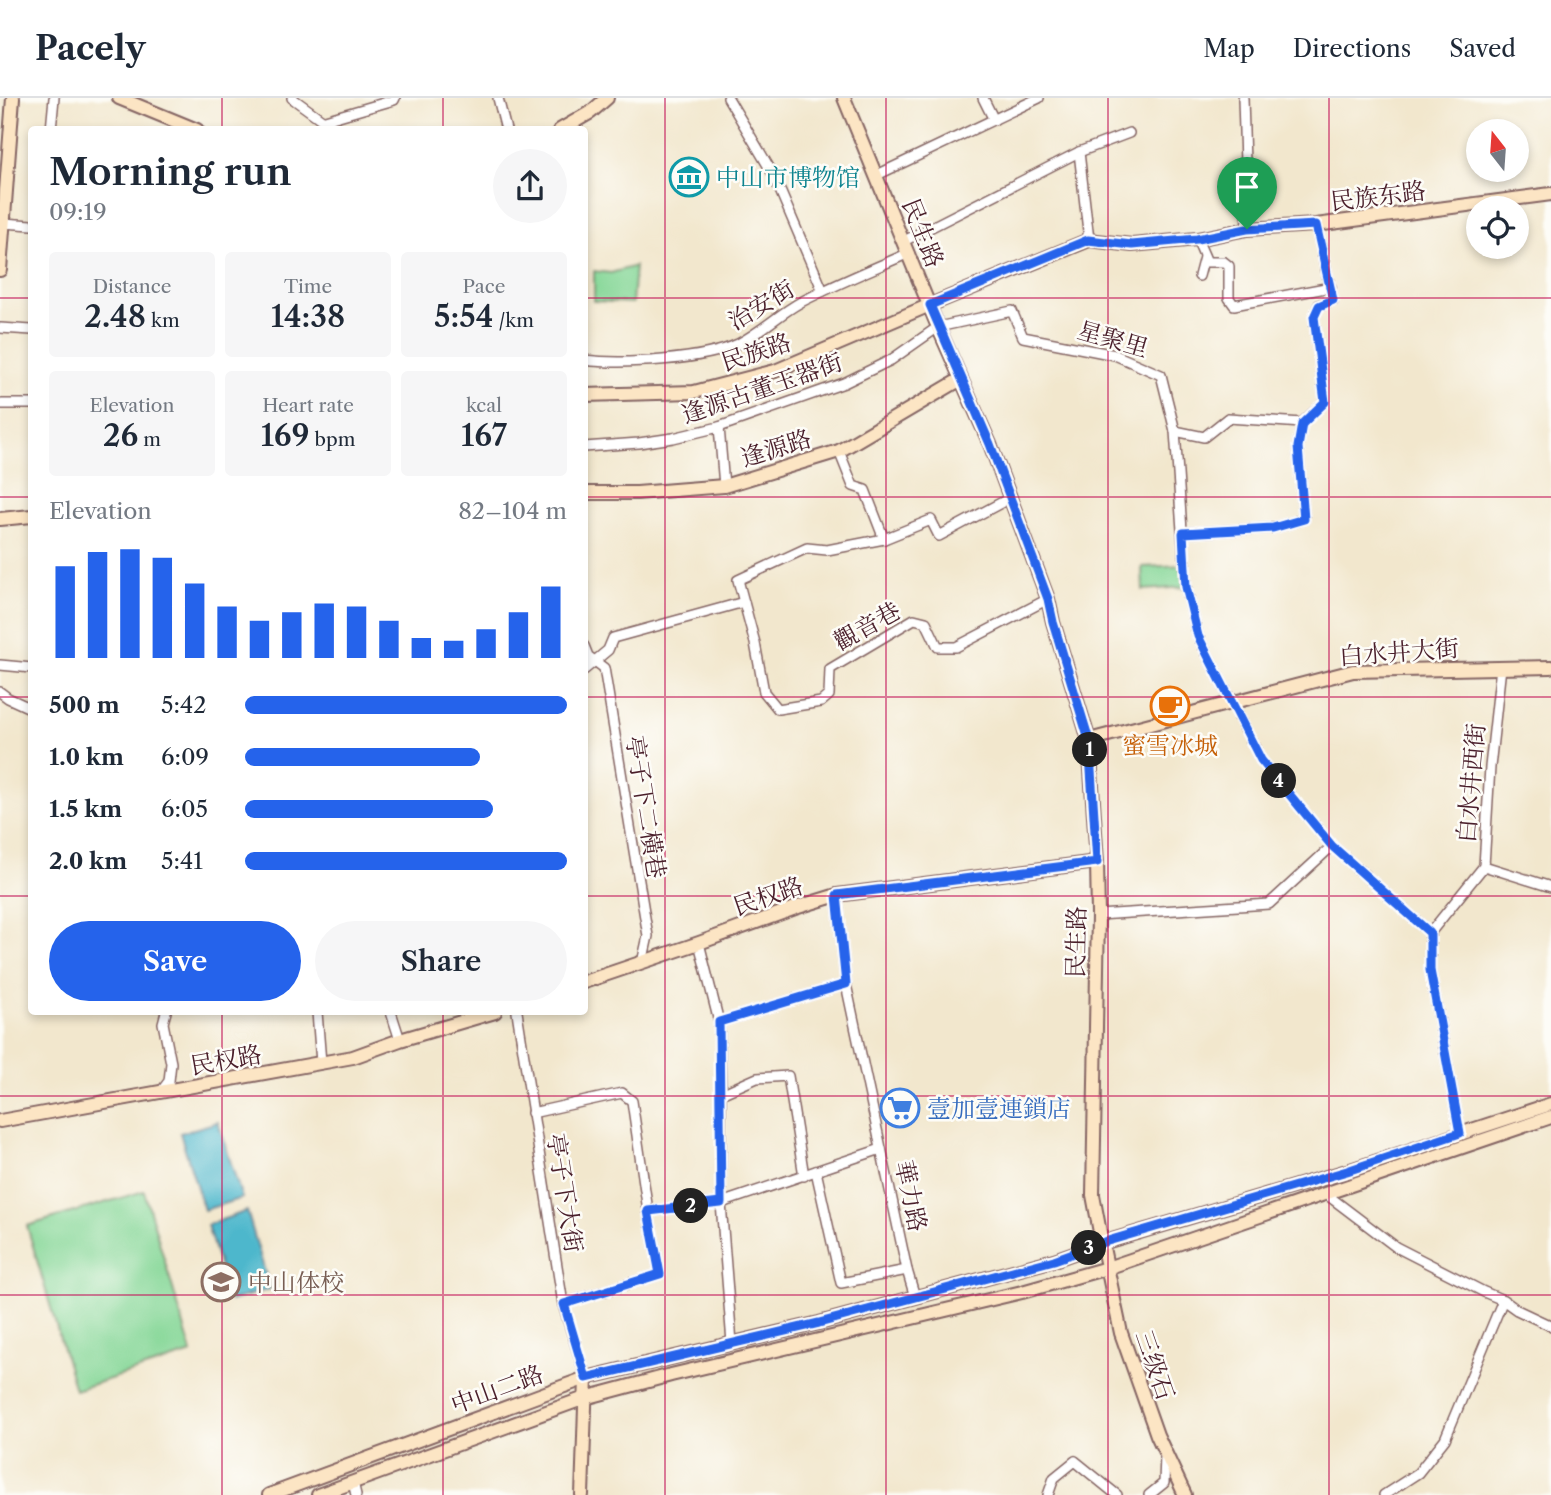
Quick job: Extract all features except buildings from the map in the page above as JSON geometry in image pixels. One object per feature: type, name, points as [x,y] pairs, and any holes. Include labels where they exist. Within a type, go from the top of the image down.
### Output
[{"type":"street","points":[[0,271],[13,98]]},
{"type":"street","points":[[51,126],[54,98]]},
{"type":"street","points":[[119,98],[187,126]]},
{"type":"street","points":[[292,98],[332,126]]},
{"type":"street","points":[[310,98],[310,111]]},
{"type":"street","points":[[325,120],[395,98]]},
{"type":"street","points":[[498,98],[505,126]]},
{"type":"street","points":[[567,126],[607,98]]},
{"type":"street","points":[[728,98],[773,174],[823,291]]},
{"type":"street","name":"民生路","points":[[844,98],[938,327],[990,444],[1048,599],[1089,740],[1098,915],[1093,1195],[1101,1243]]},
{"type":"street","points":[[983,98],[994,120]]},
{"type":"street","points":[[877,176],[1040,98]]},
{"type":"street","points":[[1243,98],[1247,229]]},
{"type":"street","name":"治安街","points":[[588,360],[650,361],[716,352],[738,344],[794,307],[1018,184],[1079,152],[1129,133]]},
{"type":"street","points":[[1079,152],[1088,240]]},
{"type":"street","name":"民族东路","points":[[930,305],[1088,240],[1132,245],[1197,239],[1247,229],[1316,225],[1551,194]]},
{"type":"street","points":[[3,223],[28,225]]},
{"type":"street","points":[[1183,533],[1273,528],[1304,519],[1298,447],[1302,424],[1325,402],[1314,317],[1319,306],[1333,300],[1316,225]]},
{"type":"street","points":[[1197,239],[1207,262],[1224,262],[1229,266],[1229,298],[1234,305],[1331,287]]},
{"type":"street","points":[[1199,276],[1204,257]]},
{"type":"street","name":"民族路","points":[[588,395],[694,392],[775,371],[930,305]]},
{"type":"street","name":"星聚里","points":[[938,327],[1012,311],[1023,337],[1115,355],[1161,375],[1175,431]]},
{"type":"street","name":"逢源古董玉器街","points":[[588,447],[673,438],[719,427],[844,383],[891,360],[938,327]]},
{"type":"street","points":[[0,328],[28,330]]},
{"type":"street","name":"逢源路","points":[[588,493],[637,493],[724,486],[839,451],[961,379]]},
{"type":"street","points":[[0,404],[28,404]]},
{"type":"street","points":[[1302,424],[1228,418],[1204,437],[1175,431],[1186,587],[1198,636],[1261,760],[1332,846],[1430,933],[1430,970],[1460,1133]]},
{"type":"street","points":[[719,427],[724,486]]},
{"type":"street","points":[[839,451],[853,486],[865,490],[884,539]]},
{"type":"street","points":[[588,667],[608,650],[613,638],[744,602],[738,579],[807,548],[827,550],[884,539],[931,520],[940,536],[1010,498]]},
{"type":"street","points":[[0,519],[28,516]]},
{"type":"street","name":"觀音巷","points":[[744,602],[764,692],[778,709],[821,702],[829,695],[830,669],[914,619],[926,622],[938,647],[956,647],[1048,599]]},
{"type":"street","name":"亭子下二橫巷","points":[[588,656],[604,668],[648,936],[642,963]]},
{"type":"street","points":[[0,665],[28,668]]},
{"type":"street","name":"白水井西街","points":[[1430,933],[1484,866],[1500,667]]},
{"type":"street","name":"白水井大街","points":[[1089,740],[1353,671],[1551,667]]},
{"type":"street","points":[[0,692],[28,707]]},
{"type":"street","points":[[1098,915],[1269,904],[1332,846]]},
{"type":"street","name":"民权路","points":[[588,981],[837,895],[1097,862]]},
{"type":"street","points":[[1484,866],[1551,887]]},
{"type":"street","name":"華力路","points":[[837,895],[846,984],[915,1297]]},
{"type":"street","points":[[699,943],[719,1022],[721,1203],[732,1343]]},
{"type":"street","points":[[719,1022],[846,984]]},
{"type":"street","points":[[160,1093],[169,1081],[171,1063],[163,1023],[165,1015]]},
{"type":"street","points":[[317,1015],[321,1063]]},
{"type":"street","points":[[392,1015],[400,1040]]},
{"type":"street","name":"民权路","points":[[0,1121],[353,1057],[485,1015]]},
{"type":"street","name":"亭子下大街","points":[[517,1015],[564,1304],[586,1378]]},
{"type":"street","points":[[721,1094],[757,1078],[788,1076],[804,1176]]},
{"type":"street","points":[[533,1113],[622,1093],[632,1101],[660,1274],[564,1304]]},
{"type":"street","name":"中山二路","points":[[269,1495],[586,1378],[1054,1260],[1101,1243],[1347,1171],[1551,1104]]},
{"type":"street","name":"中山二路","points":[[318,1495],[355,1489],[586,1398],[671,1375],[1022,1292],[1107,1268],[1551,1117]]},
{"type":"street","points":[[648,1211],[721,1203],[881,1149]]},
{"type":"street","points":[[816,1171],[841,1283],[907,1270]]},
{"type":"street","points":[[1326,1194],[1396,1247],[1551,1326]]},
{"type":"street","name":"三级石","points":[[1101,1243],[1121,1333],[1157,1435],[1185,1495]]},
{"type":"street","points":[[1384,1495],[1418,1473],[1445,1439],[1503,1300]]},
{"type":"street","points":[[582,1495],[586,1378]]},
{"type":"street","points":[[1149,1495],[1164,1483],[1165,1453]]},
{"type":"street","points":[[1048,1495],[1055,1479],[1075,1461],[1117,1495]]},
{"type":"green space","points":[[635,266],[632,303],[594,301],[594,271],[611,273]]},
{"type":"green space","points":[[1185,565],[1186,587],[1143,590],[1142,567]]},
{"type":"green space","points":[[144,1191],[192,1353],[75,1390],[27,1226]]},
{"type":"water","points":[[218,1122],[242,1198],[204,1210],[180,1133]]},
{"type":"water","points":[[247,1211],[270,1289],[230,1301],[207,1225]]},
{"type":"place","name":"中山市博物馆","points":[[689,177]]},
{"type":"place","name":"蜜雪冰城","points":[[1170,706]]},
{"type":"place","name":"壹加壹連鎖店","points":[[900,1108]]},
{"type":"place","name":"中山体校","points":[[221,1282]]},
{"type":"route","points":[[1316,225],[1333,300],[1319,306],[1314,317],[1325,402],[1302,424],[1298,447],[1304,519],[1273,528],[1183,533],[1186,587],[1198,636],[1261,760],[1332,846],[1430,933],[1430,970],[1460,1133],[1347,1171],[1101,1243],[1054,1260],[819,1323],[586,1378],[564,1304],[660,1274],[648,1211],[721,1203],[719,1022],[846,984],[837,895],[1097,862],[1089,740],[1048,599],[990,444],[930,305],[1088,240],[1132,245],[1197,239],[1247,229],[1316,225]]}]
